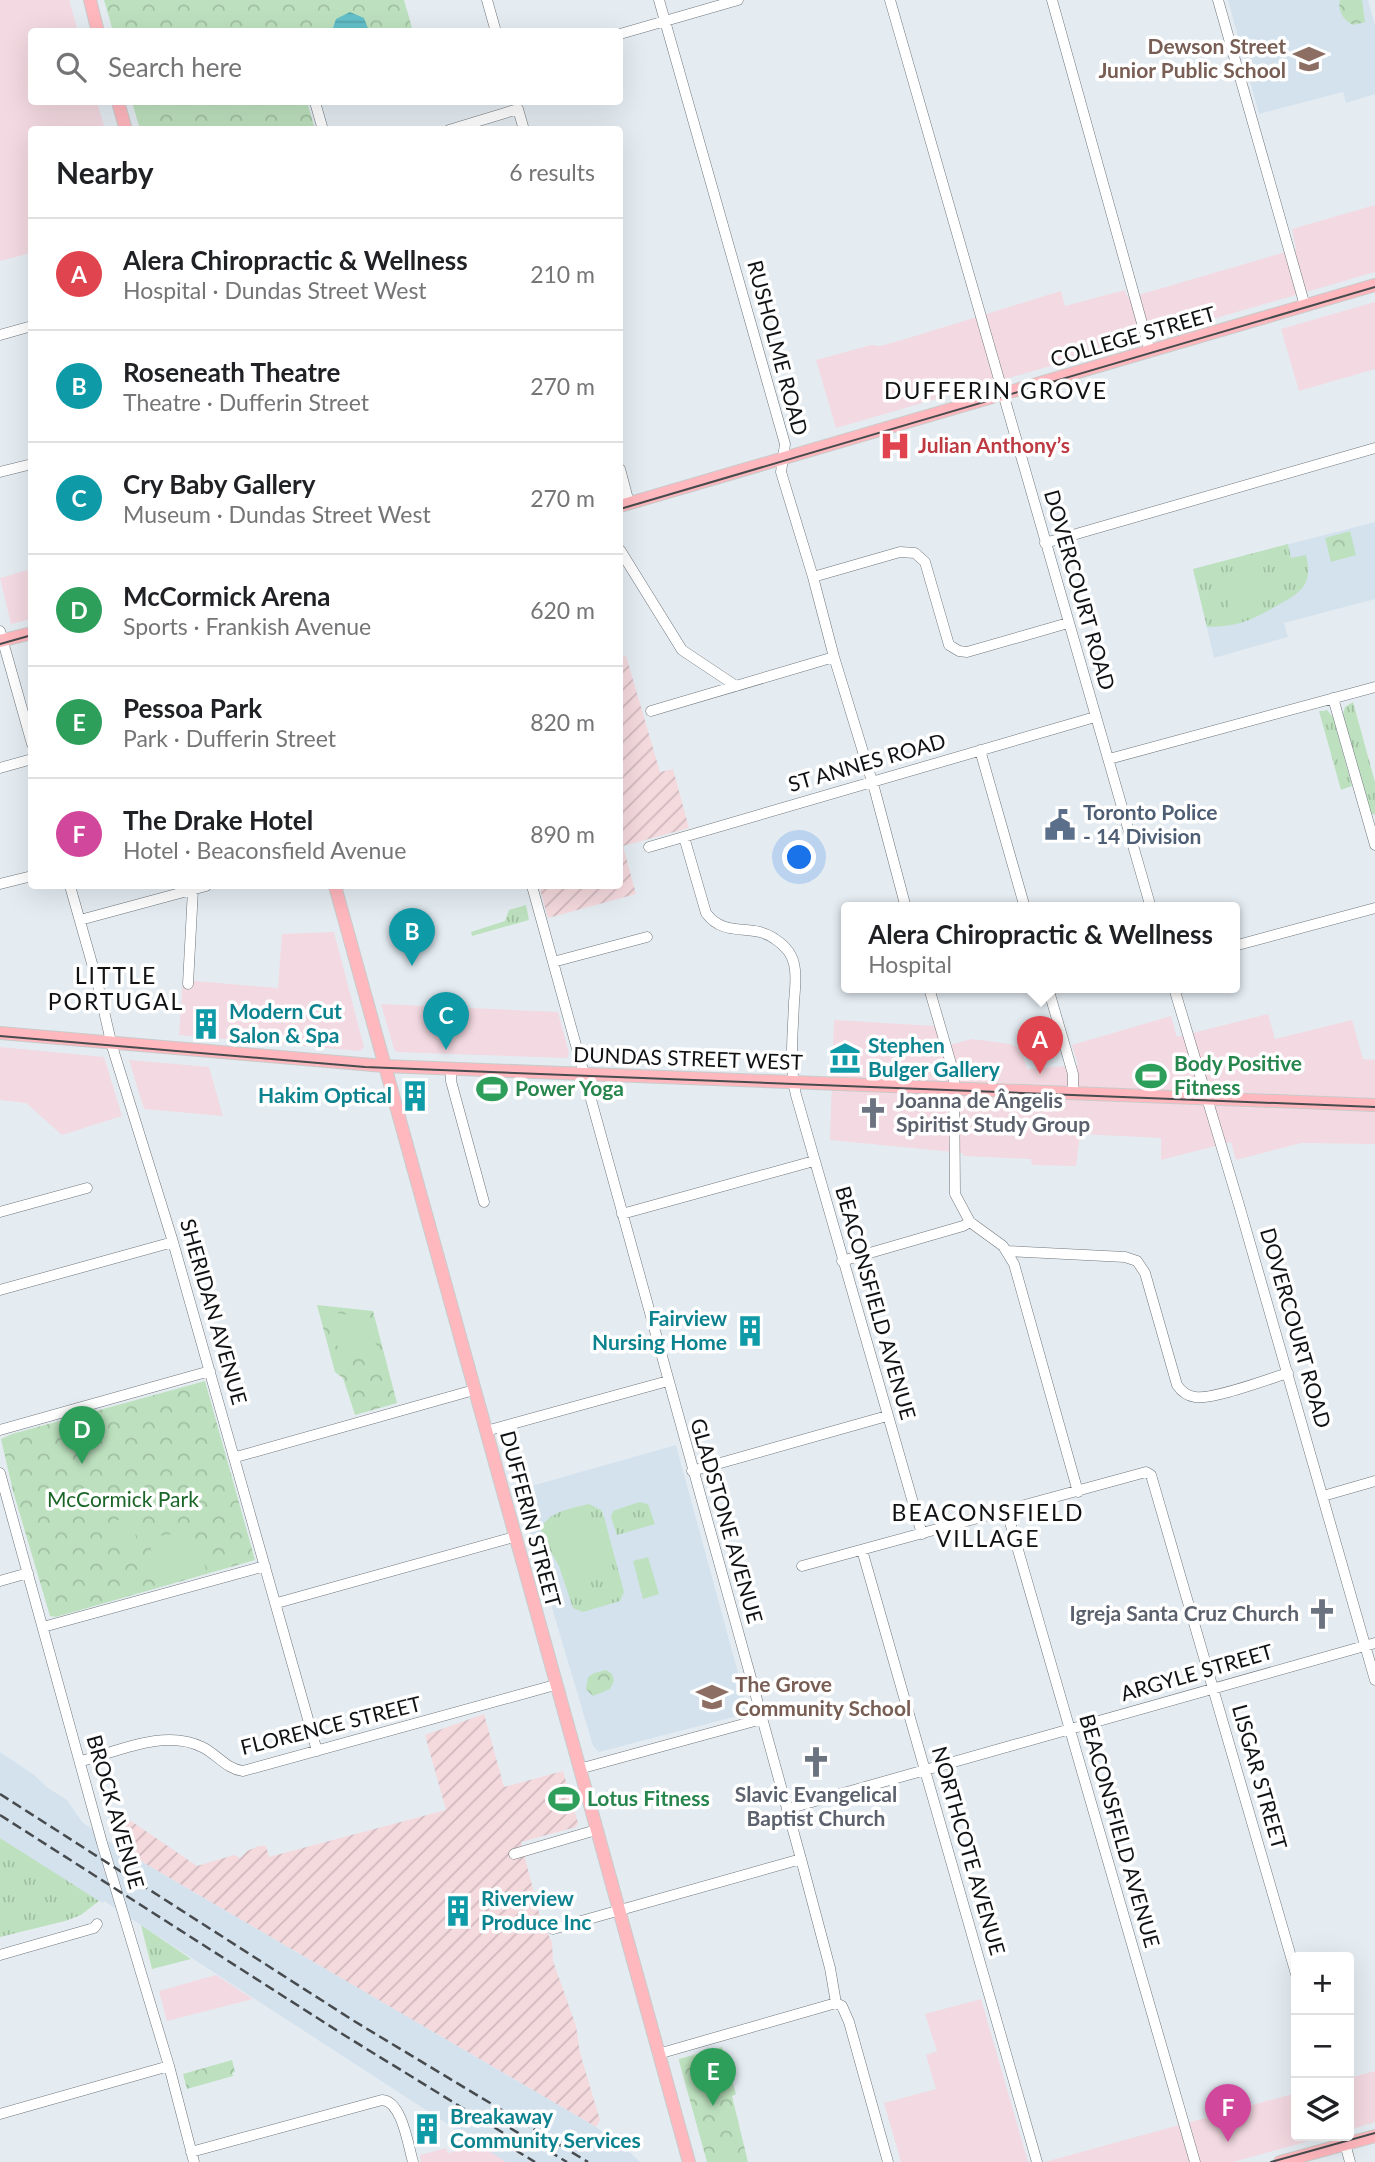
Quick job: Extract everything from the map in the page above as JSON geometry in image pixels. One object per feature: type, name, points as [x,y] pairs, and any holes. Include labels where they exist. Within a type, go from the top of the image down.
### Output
[{"type":"main road","points":[[90,0],[98,28]]},
{"type":"main road","points":[[119,105],[125,126]]},
{"type":"main road","name":"COLLEGE STREET","points":[[624,505],[1375,285]]},
{"type":"main road","points":[[1,638],[28,634]]},
{"type":"main road","name":"DUFFERIN STREET","points":[[336,889],[689,2162]]},
{"type":"main road","name":"DUNDAS STREET WEST","points":[[0,1033],[384,1066],[1375,1105]]},
{"type":"main road","points":[[1354,2139],[1375,2136]]},
{"type":"main road","points":[[1280,2162],[1341,2141]]},
{"type":"street","points":[[487,0],[495,28]]},
{"type":"street","name":"RUSHOLME ROAD","points":[[659,0],[785,444],[781,472],[872,781],[904,902]]},
{"type":"street","points":[[623,33],[738,0]]},
{"type":"street","name":"DOVERCOURT ROAD","points":[[890,0],[1149,902]]},
{"type":"street","points":[[1052,0],[1150,352]]},
{"type":"street","points":[[1218,0],[1305,306]]},
{"type":"street","points":[[317,105],[322,126]]},
{"type":"street","points":[[462,126],[518,109],[523,126]]},
{"type":"street","points":[[0,335],[28,327]]},
{"type":"street","points":[[1045,543],[1375,448]]},
{"type":"street","points":[[0,472],[28,465]]},
{"type":"street","points":[[813,577],[901,552],[915,553],[925,562],[949,645],[958,652],[967,652],[1068,623]]},
{"type":"street","points":[[623,555],[682,650],[736,686]]},
{"type":"street","points":[[1,638],[28,730]]},
{"type":"street","points":[[650,711],[834,657]]},
{"type":"street","points":[[1109,759],[1375,687]]},
{"type":"street","points":[[1333,698],[1375,845]]},
{"type":"street","name":"ST ANNES ROAD","points":[[649,846],[1095,717]]},
{"type":"street","points":[[980,750],[1023,902]]},
{"type":"street","points":[[0,768],[28,760]]},
{"type":"street","name":"BEACONSFIELD AVENUE","points":[[684,837],[706,913],[711,920],[730,929],[770,935],[784,947],[793,960],[793,1082],[922,1534]]},
{"type":"street","points":[[0,884],[28,877]]},
{"type":"street","name":"SHERIDAN AVENUE","points":[[71,889],[112,1043],[236,1457],[317,1751]]},
{"type":"street","points":[[80,920],[194,889],[188,984]]},
{"type":"street","name":"GLADSTONE AVENUE","points":[[533,889],[801,1859],[830,1968],[836,2003],[842,2006],[849,2022],[888,2162]]},
{"type":"street","points":[[1240,944],[1375,908]]},
{"type":"street","points":[[553,962],[647,937]]},
{"type":"street","points":[[802,1566],[1078,1492],[1014,1264],[1007,1251],[970,1222],[960,1207],[953,1184],[954,1074],[931,993]]},
{"type":"street","points":[[1049,993],[1073,1074],[1073,1093]]},
{"type":"street","name":"DOVERCOURT ROAD","points":[[1176,993],[1323,1496],[1370,1645],[1375,1680]]},
{"type":"street","points":[[451,1068],[451,1081],[484,1202]]},
{"type":"street","points":[[622,1213],[814,1161]]},
{"type":"street","points":[[0,1212],[87,1188]]},
{"type":"street","points":[[842,1261],[970,1222]]},
{"type":"street","points":[[0,1290],[173,1242]]},
{"type":"street","points":[[1007,1251],[1117,1255],[1138,1261],[1145,1273],[1177,1385],[1190,1396],[1214,1395],[1288,1373]]},
{"type":"street","points":[[0,1430],[210,1371]]},
{"type":"street","points":[[486,1431],[668,1381]]},
{"type":"street","points":[[236,1457],[474,1390]]},
{"type":"street","points":[[692,1471],[887,1416]]},
{"type":"street","name":"LISGAR STREET","points":[[1078,1492],[1146,1472],[1151,1475],[1291,1956]]},
{"type":"street","name":"BROCK AVENUE","points":[[0,1473],[169,2066],[192,2157]]},
{"type":"street","points":[[1323,1496],[1375,1481]]},
{"type":"street","name":"BEACONSFIELD AVENUE","points":[[1007,1511],[1195,2162]]},
{"type":"street","points":[[277,1603],[514,1537]]},
{"type":"street","name":"NORTHCOTE AVENUE","points":[[862,1550],[1037,2162]]},
{"type":"street","points":[[43,1627],[265,1566]]},
{"type":"street","points":[[0,1581],[28,1573]]},
{"type":"street","name":"ARGYLE STREET","points":[[787,1809],[1370,1645]]},
{"type":"street","name":"FLORENCE STREET","points":[[80,1761],[149,1743],[174,1740],[203,1747],[229,1767],[243,1771],[555,1685]]},
{"type":"street","points":[[579,1769],[762,1719]]},
{"type":"street","points":[[514,1854],[596,1830]]},
{"type":"street","points":[[553,1929],[801,1859]]},
{"type":"street","points":[[0,1955],[93,1928],[97,1924]]},
{"type":"street","points":[[659,2054],[836,2003]]},
{"type":"street","points":[[0,2114],[169,2066]]},
{"type":"street","points":[[192,2157],[388,2100],[400,2116],[413,2162]]},
{"type":"street","points":[[1344,2141],[1350,2162]]},
{"type":"shaded area","points":[[0,0],[69,0],[77,28],[28,28],[28,105],[98,105],[104,126],[28,126],[28,254],[0,261]]},
{"type":"shaded area","name":"Dewson Street Junior Public School","points":[[1228,0],[1368,0],[1375,25],[1375,94],[1346,103],[1343,92],[1259,114]]},
{"type":"shaded area","points":[[1375,205],[1375,272],[836,428],[816,360],[871,345],[880,346],[902,340],[1061,291],[1065,306],[1125,290],[1128,298],[1296,249],[1292,229]]},
{"type":"shaded area","points":[[1375,302],[1375,369],[1299,391],[1281,329]]},
{"type":"shaded area","points":[[1375,522],[1375,599],[1284,623],[1288,637],[1214,658],[1193,569]]},
{"type":"shaded area","points":[[28,570],[28,620],[11,624],[0,578]]},
{"type":"shaded area","points":[[623,656],[626,656],[660,772],[673,769],[689,828],[623,846]]},
{"type":"shaded area","points":[[623,846],[636,894],[548,918],[540,889],[623,889]]},
{"type":"shaded area","points":[[334,932],[364,1047],[360,1051],[179,1035],[183,980],[278,988],[282,934]]},
{"type":"shaded area","points":[[381,1004],[558,1012],[569,1053],[567,1058],[397,1052]]},
{"type":"shaded area","points":[[1268,1014],[1275,1039],[1352,1020],[1363,1059],[1375,1060],[1375,1144],[1301,1143],[1236,1160],[1231,1142],[1161,1160],[1161,1138],[1080,1134],[1076,1166],[1032,1165],[1031,1159],[963,1156],[963,1153],[830,1140],[834,1020],[935,1026],[942,1047],[972,1039],[1010,1044],[1021,1049],[1027,1069],[1078,1065],[1072,1045],[1171,1016],[1177,1037]]},
{"type":"shaded area","points":[[0,1047],[104,1057],[122,1116],[62,1135],[26,1103],[0,1100]]},
{"type":"shaded area","points":[[129,1060],[209,1067],[223,1116],[144,1109]]},
{"type":"shaded area","points":[[676,1445],[749,1713],[599,1752],[593,1746],[517,1490]]},
{"type":"shaded area","points":[[484,1714],[504,1787],[563,1771],[578,1823],[576,1827],[521,1842],[540,1917],[552,1942],[553,1961],[576,2026],[580,2053],[600,2120],[596,2127],[120,1849],[109,1810],[112,1808],[197,1866],[234,1855],[240,1858],[247,1851],[259,1846],[266,1846],[269,1857],[446,1810],[425,1735]]},
{"type":"shaded area","points":[[0,1752],[67,1800],[82,1822],[120,1849],[596,2127],[620,2143],[640,2162],[506,2162],[104,1901],[103,1903],[67,1882],[0,1838]]},
{"type":"shaded area","points":[[216,1975],[253,1999],[167,2021],[159,1991]]},
{"type":"shaded area","points":[[981,1999],[1028,2162],[901,2162],[884,2103],[936,2089],[926,2055],[937,2051],[925,2014]]},
{"type":"shaded area","points":[[1375,2071],[1375,2122],[1354,2128],[1354,2078]]},
{"type":"shaded area","points":[[1291,2094],[1291,2141],[1309,2141],[1233,2162],[1045,2162]]},
{"type":"shaded area","points":[[472,2139],[506,2162],[421,2162],[420,2155],[446,2148],[448,2153],[461,2150],[460,2146],[471,2143]]},
{"type":"green space","points":[[104,0],[404,0],[412,28],[112,28]]},
{"type":"green space","points":[[1340,0],[1362,0],[1365,22],[1354,25],[1347,21],[1340,12]]},
{"type":"green space","points":[[133,105],[308,105],[314,126],[139,126]]},
{"type":"green space","points":[[1350,531],[1356,555],[1331,562],[1325,538]]},
{"type":"green space","points":[[1288,544],[1291,558],[1306,555],[1308,576],[1301,590],[1247,621],[1207,627],[1193,569]]},
{"type":"green space","points":[[1262,563],[1264,582],[1260,596],[1249,607],[1231,614],[1221,574]]},
{"type":"green space","points":[[1353,702],[1375,782],[1375,815],[1370,813],[1343,714],[1345,707]]},
{"type":"green space","points":[[1326,709],[1333,717],[1352,786],[1341,790],[1319,711]]},
{"type":"green space","points":[[526,905],[529,920],[472,936],[471,932],[505,921],[509,910]]},
{"type":"green space","points":[[317,1305],[373,1311],[397,1403],[355,1415],[343,1378],[335,1372]]},
{"type":"green space","points":[[332,1312],[370,1319],[378,1355],[357,1354],[340,1348],[330,1334]]},
{"type":"green space","name":"McCormick Park","points":[[205,1381],[255,1560],[56,1617],[50,1616],[13,1491],[1,1439]]},
{"type":"green space","points":[[639,1502],[648,1504],[655,1524],[617,1535],[611,1517],[613,1511]]},
{"type":"green space","points":[[589,1504],[601,1510],[604,1517],[624,1592],[620,1601],[583,1612],[573,1608],[559,1566],[542,1537],[541,1528],[555,1514]]},
{"type":"green space","points":[[131,1517],[139,1549],[122,1553],[113,1521]]},
{"type":"green space","points":[[603,1519],[608,1538],[609,1564],[590,1579],[568,1585],[545,1530],[549,1521]]},
{"type":"green space","points":[[173,1534],[196,1546],[206,1569],[164,1581],[158,1577],[149,1541],[158,1536]]},
{"type":"green space","points":[[648,1557],[659,1594],[643,1599],[633,1561]]},
{"type":"green space","points":[[606,1670],[612,1674],[614,1681],[610,1689],[593,1696],[586,1689],[588,1677]]},
{"type":"green space","points":[[0,1838],[99,1901],[81,1915],[65,1921],[0,1937]]},
{"type":"green space","points":[[141,1925],[191,1959],[152,1969]]},
{"type":"green space","points":[[722,2047],[736,2094],[732,2096],[748,2162],[707,2162],[679,2061]]},
{"type":"green space","points":[[232,2060],[235,2072],[232,2073],[233,2076],[187,2089],[183,2074]]},
{"type":"water","points":[[350,12],[364,18],[368,28],[333,28],[336,19]]},
{"type":"tram line","points":[[623,508],[1375,287]]},
{"type":"tram line","points":[[0,644],[28,636]]},
{"type":"tram line","points":[[0,1036],[365,1067],[1375,1107]]},
{"type":"tram line","points":[[1271,2162],[1375,2133]]},
{"type":"railway","points":[[0,1794],[354,2021],[588,2162]]},
{"type":"railway","points":[[0,1815],[344,2035],[518,2142]]},
{"type":"railway","points":[[510,2128],[567,2162]]},
{"type":"railway","points":[[502,2142],[535,2162]]},
{"type":"place","name":"Dewson Street Junior Public School","points":[[1309,59]]},
{"type":"place","name":"Julian Anthony’s","points":[[895,446]]},
{"type":"place","name":"Toronto Police - 14 Division","points":[[1060,825]]},
{"type":"place","name":"Roseneath Theatre","points":[[412,966]]},
{"type":"place","name":"Modern Cut Salon & Spa","points":[[206,1024]]},
{"type":"place","name":"Cry Baby Gallery","points":[[446,1050]]},
{"type":"place","name":"Stephen Bulger Gallery","points":[[845,1058]]},
{"type":"place","name":"Alera Chiropractic & Wellness","points":[[1040,1074]]},
{"type":"place","name":"Body Positive Fitness","points":[[1151,1076]]},
{"type":"place","name":"Power Yoga","points":[[492,1089]]},
{"type":"place","name":"Hakim Optical","points":[[415,1096]]},
{"type":"place","name":"Joanna de Ângelis Spiritist Study Group","points":[[873,1113]]},
{"type":"place","name":"Fairview Nursing Home","points":[[750,1331]]},
{"type":"place","name":"McCormick Arena","points":[[82,1464]]},
{"type":"place","name":"Igreja Santa Cruz Church","points":[[1322,1614]]},
{"type":"place","name":"The Grove Community School","points":[[712,1697]]},
{"type":"place","name":"Slavic Evangelical Baptist Church","points":[[816,1762]]},
{"type":"place","name":"Lotus Fitness","points":[[564,1799]]},
{"type":"place","name":"Riverview Produce Inc","points":[[458,1911]]},
{"type":"place","name":"Pessoa Park","points":[[713,2106]]},
{"type":"place","name":"Breakaway Community Services","points":[[427,2129]]},
{"type":"place","name":"The Drake Hotel","points":[[1228,2142]]},
{"type":"district","name":"DUFFERIN GROVE","points":[[996,391]]},
{"type":"district","name":"LITTLE PORTUGAL","points":[[116,989]]},
{"type":"district","name":"BEACONSFIELD VILLAGE","points":[[988,1526]]}]
